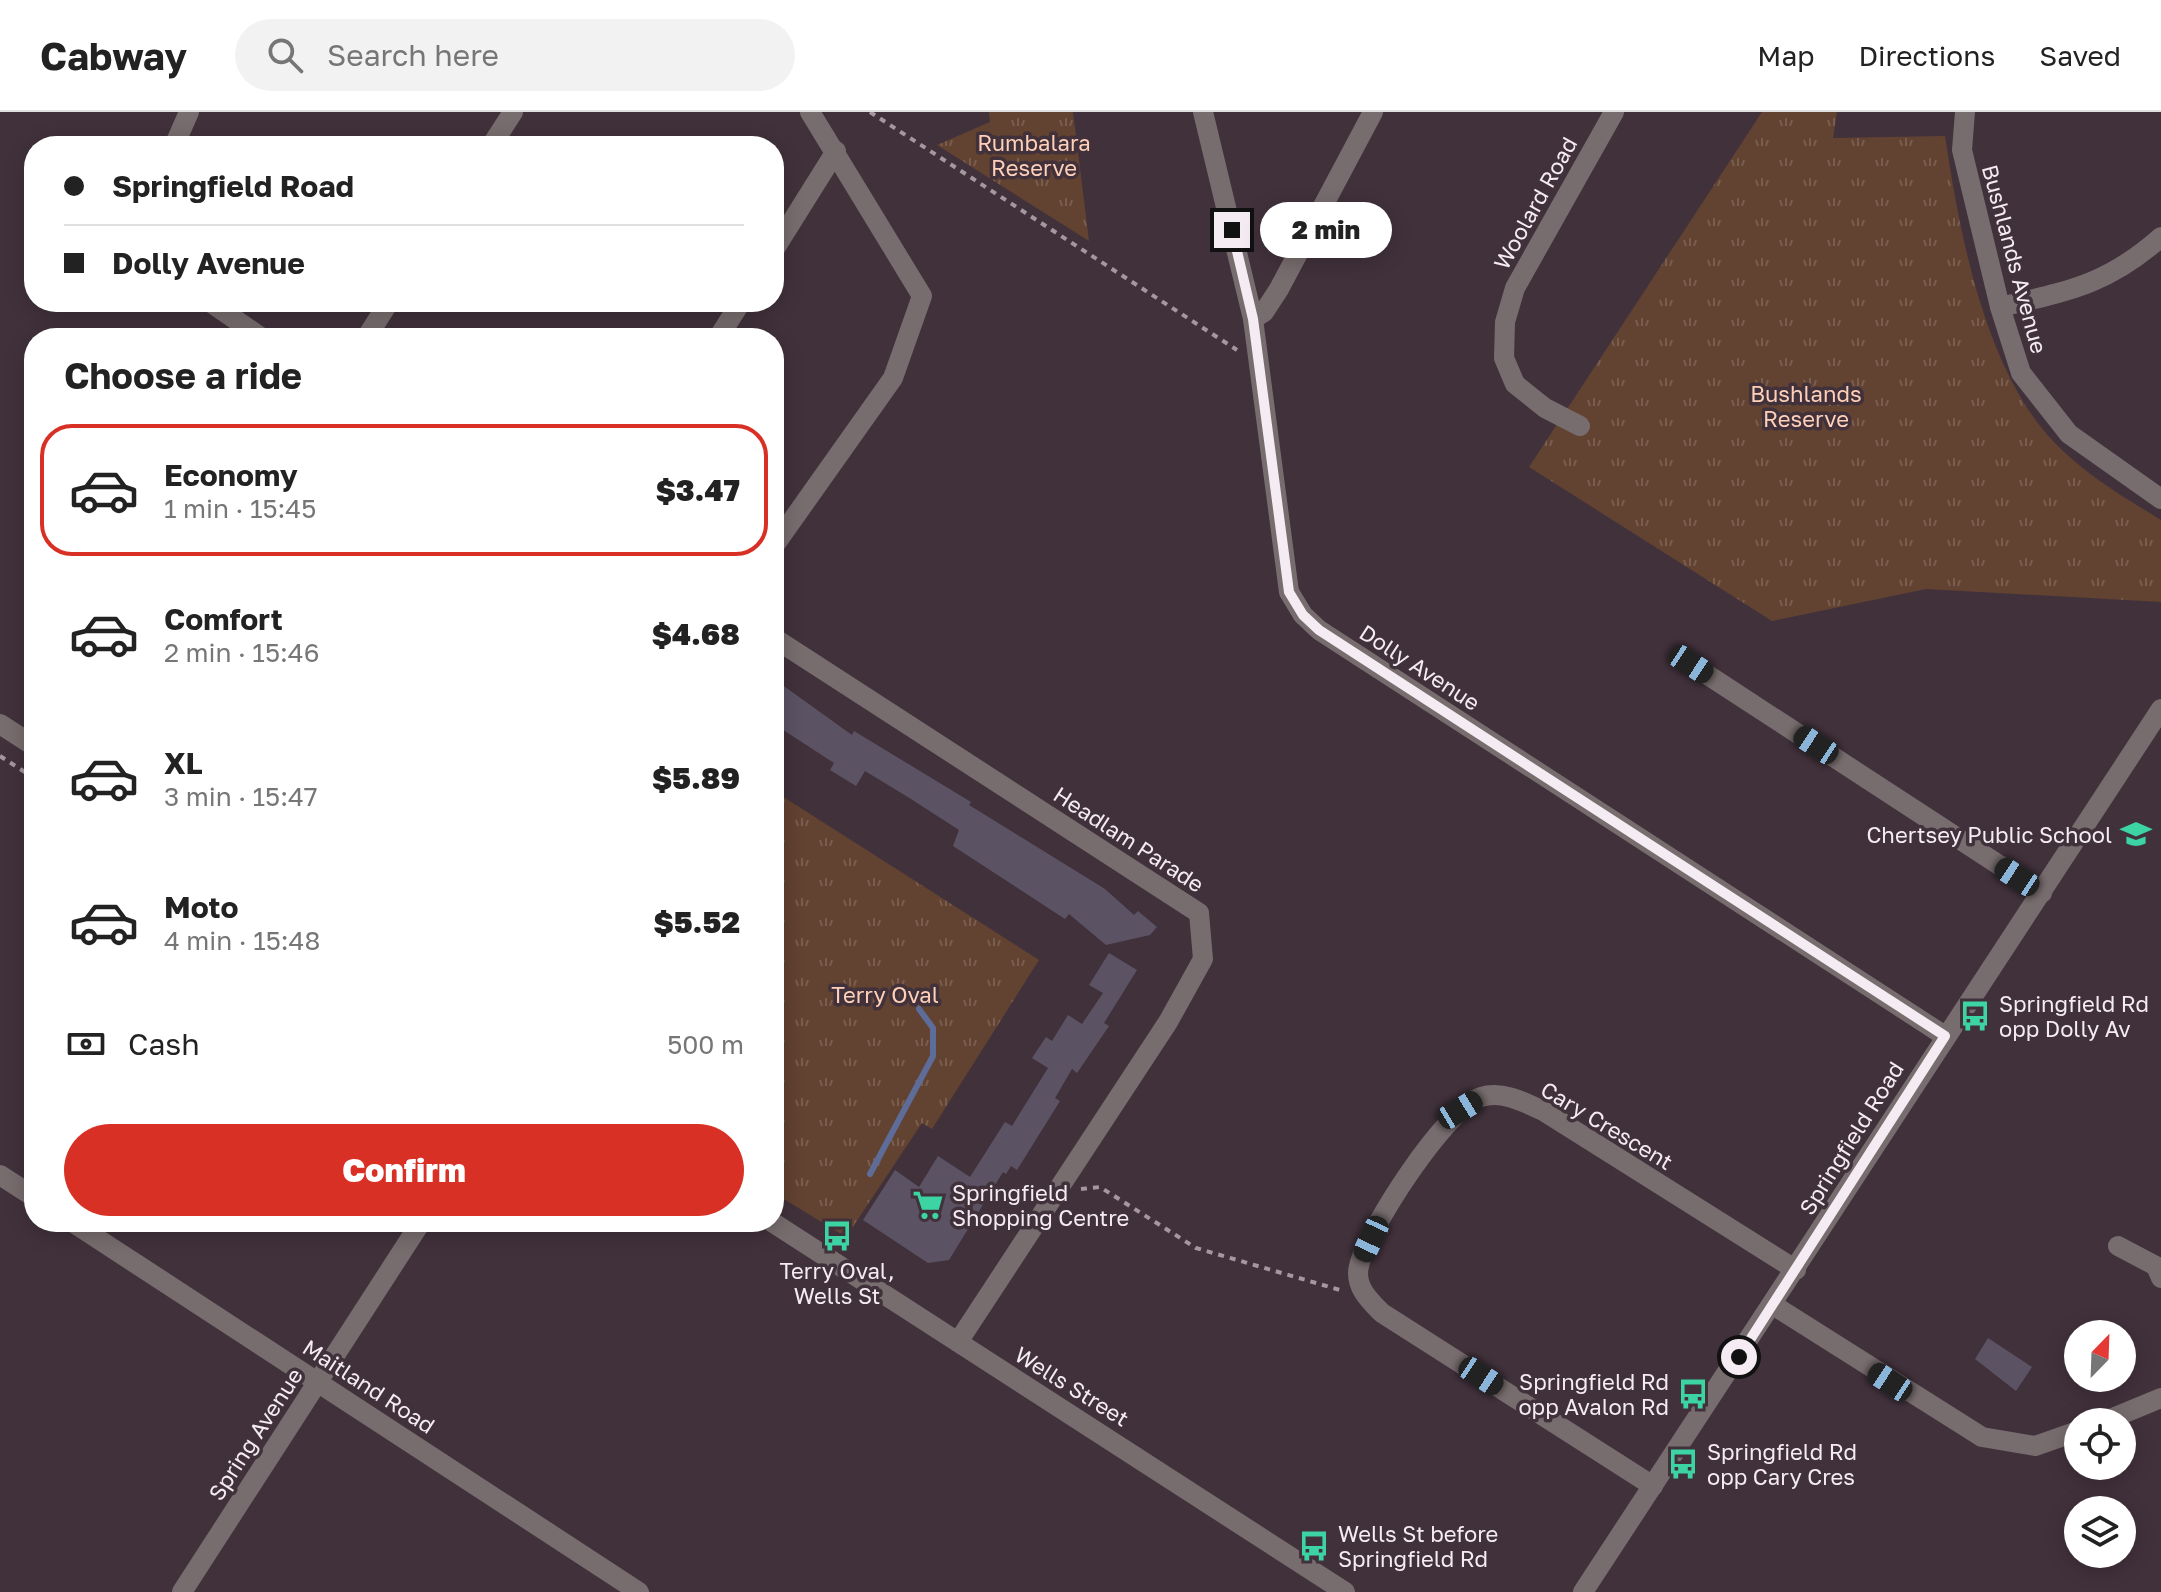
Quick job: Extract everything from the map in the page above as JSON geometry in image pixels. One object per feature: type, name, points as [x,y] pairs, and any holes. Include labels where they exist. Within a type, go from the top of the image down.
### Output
[{"type":"street","points":[[178,136],[189,112]]},
{"type":"street","points":[[497,136],[513,112]]},
{"type":"street","points":[[784,532],[893,378],[922,296],[810,112]]},
{"type":"street","name":"Dolly Avenue","points":[[1203,112],[1253,319],[1289,592],[1303,615],[1333,639],[1945,1036]]},
{"type":"street","points":[[1253,319],[1264,312],[1279,289],[1373,112]]},
{"type":"street","name":"Woolard Road","points":[[1580,426],[1545,408],[1515,384],[1504,358],[1505,322],[1515,288],[1614,112]]},
{"type":"street","name":"Bushlands Avenue","points":[[1965,112],[1962,150],[2000,307],[2021,373],[2069,434],[2161,499]]},
{"type":"street","points":[[784,234],[836,151]]},
{"type":"street","points":[[2000,307],[2088,286],[2130,264],[2161,237]]},
{"type":"street","points":[[224,312],[248,328]]},
{"type":"street","name":"Headlam Parade","points":[[784,644],[1199,913],[1203,959],[1168,1022],[958,1342]]},
{"type":"street","points":[[1691,664],[2042,893]]},
{"type":"street","name":"Springfield Road","points":[[1583,1592],[2161,709]]},
{"type":"street","points":[[0,724],[24,740]]},
{"type":"street","name":"Cary Crescent","points":[[1367,1298],[1359,1283],[1359,1266],[1383,1213],[1437,1136],[1460,1110],[1482,1097],[1511,1096],[1545,1112],[1796,1270]]},
{"type":"street","points":[[0,1175],[24,1191]]},
{"type":"street","name":"Wells Street","points":[[784,1230],[1345,1592]]},
{"type":"street","name":"Maitland Road","points":[[87,1232],[639,1592]]},
{"type":"street","name":"Spring Avenue","points":[[182,1592],[414,1232]]},
{"type":"street","points":[[2118,1246],[2156,1266],[2161,1278]]},
{"type":"street","points":[[1367,1298],[1382,1313],[1653,1486]]},
{"type":"street","points":[[1773,1305],[1982,1437],[2035,1446],[2064,1436]]},
{"type":"street","points":[[2136,1408],[2161,1398]]},
{"type":"path","points":[[870,112],[1225,344],[1258,360]]},
{"type":"path","points":[[0,756],[24,772]]},
{"type":"path","points":[[1055,1191],[1100,1187],[1196,1248],[1367,1298]]},
{"type":"green space","name":"Rumbalara Reserve","points":[[989,112],[1073,112],[1089,241],[937,145],[990,122]]},
{"type":"green space","name":"Bushlands Reserve","points":[[1762,112],[1837,112],[1833,138],[1945,136],[1959,217],[1981,304],[2014,385],[2036,420],[2062,450],[2097,479],[2161,520],[2161,602],[1926,589],[1772,621],[1529,467]]},
{"type":"green space","name":"Terry Oval","points":[[784,797],[1039,960],[932,1129],[922,1123],[846,1237],[784,1199]]},
{"type":"building","points":[[784,686],[852,735],[854,731],[971,802],[969,805],[1105,889],[1134,915],[1138,911],[1157,927],[1150,935],[1106,945],[1069,914],[1065,919],[953,846],[959,830],[865,771],[856,786],[830,770],[834,763],[784,730]]},
{"type":"building","points":[[1109,953],[1137,970],[1104,1023],[1109,1026],[1077,1073],[1072,1069],[1055,1098],[1060,1101],[1017,1170],[1011,1166],[1006,1174],[1003,1172],[949,1260],[928,1263],[863,1220],[895,1170],[919,1187],[938,1156],[970,1177],[1005,1122],[1012,1126],[1048,1068],[1032,1058],[1046,1037],[1052,1041],[1068,1015],[1082,1024],[1103,993],[1089,985]]},
{"type":"building","points":[[1988,1338],[2032,1367],[2016,1391],[1975,1359]]},
{"type":"waterway","points":[[870,1174],[933,1056],[933,1028],[919,1009]]},
{"type":"place","name":"Chertsey Public School","points":[[2136,834]]},
{"type":"place","name":"Springfield Rd opp Dolly Av","points":[[1975,1016]]},
{"type":"place","name":"Springfield Shopping Centre","points":[[928,1205]]},
{"type":"place","name":"Terry Oval, Wells St","points":[[837,1236]]},
{"type":"place","name":"Springfield Rd opp Avalon Rd","points":[[1693,1394]]},
{"type":"place","name":"Springfield Rd opp Cary Cres","points":[[1683,1464]]},
{"type":"place","name":"Wells St before Springfield Rd","points":[[1314,1546]]},
{"type":"route","points":[[1232,230],[1253,319],[1289,592],[1303,615],[1319,630],[1945,1036],[1739,1357]]}]
